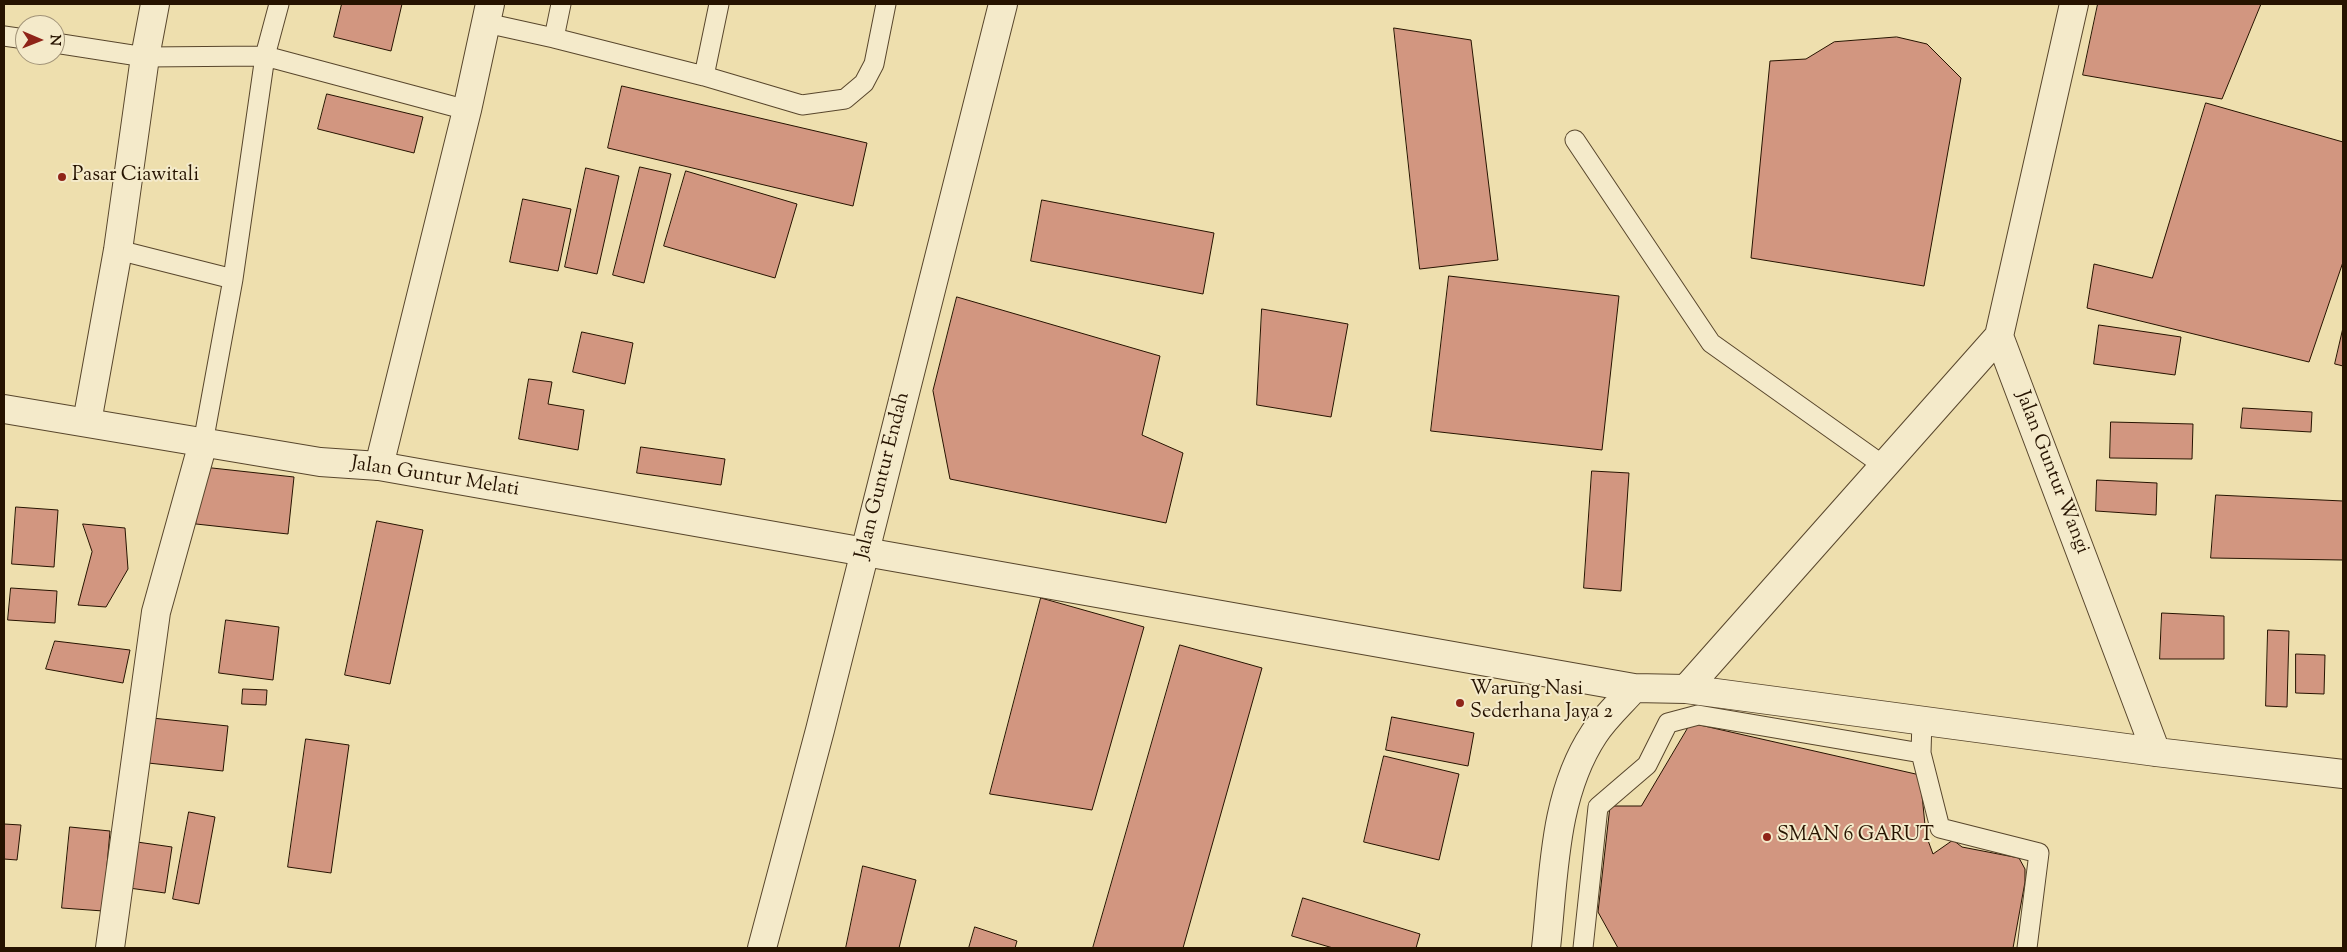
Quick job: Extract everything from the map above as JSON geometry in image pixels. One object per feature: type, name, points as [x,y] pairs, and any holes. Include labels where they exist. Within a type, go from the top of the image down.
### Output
[{"type":"street","points":[[87,422],[118,250],[145,57],[155,4]]},
{"type":"street","name":"Jalan Guntur Endah","points":[[762,948],[865,551],[1003,4]]},
{"type":"street","points":[[1686,689],[1999,336],[2074,4]]},
{"type":"street","points":[[379,466],[488,13]]},
{"type":"street","name":"Jalan Guntur Wangi","points":[[1999,336],[2156,752]]},
{"type":"street","name":"Jalan Guntur Melati","points":[[4,409],[320,462],[379,466],[1634,688],[1686,689],[2156,752]]},
{"type":"street","points":[[110,948],[156,612],[203,443]]},
{"type":"street","points":[[1546,948],[1557,844],[1568,788],[1594,734],[1634,688]]},
{"type":"street","points":[[2156,752],[2342,772]]},
{"type":"lane","points":[[203,443],[233,279],[265,56],[279,4]]},
{"type":"lane","points":[[554,38],[561,4]]},
{"type":"lane","points":[[704,76],[718,4]]},
{"type":"lane","points":[[488,13],[554,38],[704,76],[802,105],[845,99],[864,84],[874,64],[886,4]]},
{"type":"lane","points":[[65,45],[145,57],[265,56],[466,110]]},
{"type":"lane","points":[[1575,140],[1710,343],[1884,466]]},
{"type":"lane","points":[[118,250],[233,279]]},
{"type":"lane","points":[[1583,948],[1598,807],[1647,765],[1668,723],[1698,715],[1921,753]]},
{"type":"lane","points":[[1922,720],[1921,753],[1940,828],[2039,853],[2027,948]]},
{"type":"building","points":[[342,4],[402,4],[391,51],[334,37]]},
{"type":"building","points":[[2098,4],[2261,4],[2222,99],[2083,75]]},
{"type":"building","points":[[1394,28],[1471,40],[1498,260],[1420,269]]},
{"type":"building","points":[[1897,37],[1927,44],[1961,78],[1924,286],[1751,258],[1770,61],[1806,59],[1834,42]]},
{"type":"building","points":[[622,86],[867,143],[853,206],[608,148]]},
{"type":"building","points":[[327,94],[423,117],[414,153],[318,129]]},
{"type":"building","points":[[2206,103],[2343,142],[2343,262],[2309,362],[2087,308],[2094,264],[2152,278]]},
{"type":"building","points":[[640,167],[671,174],[644,283],[613,275]]},
{"type":"building","points":[[586,168],[619,176],[597,274],[565,267]]},
{"type":"building","points":[[686,171],[797,204],[775,278],[664,246]]},
{"type":"building","points":[[523,199],[571,209],[558,271],[510,262]]},
{"type":"building","points":[[1042,200],[1214,233],[1203,294],[1031,261]]},
{"type":"building","points":[[1449,276],[1619,296],[1602,450],[1431,431]]},
{"type":"building","points":[[957,297],[1160,356],[1142,435],[1183,453],[1166,523],[950,479],[933,391]]},
{"type":"building","points":[[1262,309],[1348,324],[1331,417],[1257,405]]},
{"type":"building","points":[[2099,325],[2181,337],[2175,375],[2094,364]]},
{"type":"building","points":[[2343,328],[2343,366],[2335,364]]},
{"type":"building","points":[[582,332],[633,343],[625,384],[573,372]]},
{"type":"building","points":[[529,379],[552,382],[548,404],[584,410],[578,450],[519,439]]},
{"type":"building","points":[[2243,408],[2312,412],[2311,432],[2241,428]]},
{"type":"building","points":[[2111,422],[2193,424],[2192,459],[2110,458]]},
{"type":"building","points":[[641,447],[725,459],[721,485],[637,473]]},
{"type":"building","points":[[203,467],[294,477],[288,534],[196,524]]},
{"type":"building","points":[[1592,471],[1629,473],[1621,591],[1584,588]]},
{"type":"building","points":[[2097,480],[2157,483],[2156,515],[2096,511]]},
{"type":"building","points":[[2216,495],[2343,501],[2343,560],[2211,558]]},
{"type":"building","points":[[16,507],[58,510],[54,567],[12,564]]},
{"type":"building","points":[[377,521],[423,530],[390,684],[345,675]]},
{"type":"building","points":[[83,524],[125,528],[128,569],[106,607],[78,605],[92,552]]},
{"type":"building","points":[[11,588],[57,591],[55,623],[8,620]]},
{"type":"building","points":[[1041,598],[1144,627],[1092,810],[990,794]]},
{"type":"building","points":[[2162,613],[2224,616],[2224,659],[2160,659]]},
{"type":"building","points":[[226,620],[279,627],[273,680],[219,673]]},
{"type":"building","points":[[2268,630],[2289,631],[2287,707],[2266,706]]},
{"type":"building","points":[[55,641],[130,650],[123,683],[46,669]]},
{"type":"building","points":[[1180,645],[1262,668],[1183,948],[1093,948]]},
{"type":"building","points":[[2296,654],[2325,655],[2324,694],[2296,693]]},
{"type":"building","points":[[243,689],[267,690],[266,705],[242,704]]},
{"type":"building","points":[[1392,717],[1474,733],[1468,766],[1386,750]]},
{"type":"building","points":[[152,718],[228,726],[223,771],[148,763]]},
{"type":"building","name":"SMAN 6 GARUT","points":[[1691,723],[1920,775],[1926,835],[1933,854],[1953,840],[1962,847],[2019,858],[2025,869],[2025,882],[2013,948],[1618,948],[1598,912],[1610,806],[1641,806]]},
{"type":"building","points":[[306,739],[349,745],[331,873],[288,867]]},
{"type":"building","points":[[1384,756],[1459,774],[1439,860],[1364,842]]},
{"type":"building","points":[[189,812],[215,817],[199,904],[173,899]]},
{"type":"building","points":[[4,824],[21,825],[17,860],[4,859]]},
{"type":"building","points":[[70,827],[110,831],[103,911],[62,908]]},
{"type":"building","points":[[137,842],[172,847],[165,893],[129,888]]},
{"type":"building","points":[[863,866],[916,880],[899,948],[846,948]]},
{"type":"building","points":[[1303,898],[1420,934],[1416,948],[1333,948],[1292,936]]},
{"type":"building","points":[[975,927],[1017,941],[1015,948],[969,948]]},
{"type":"place","name":"Pasar Ciawitali","points":[[62,177]]},
{"type":"place","name":"Warung Nasi Sederhana Jaya 2","points":[[1460,703]]},
{"type":"place","name":"SMAN 6 GARUT","points":[[1767,837]]}]
